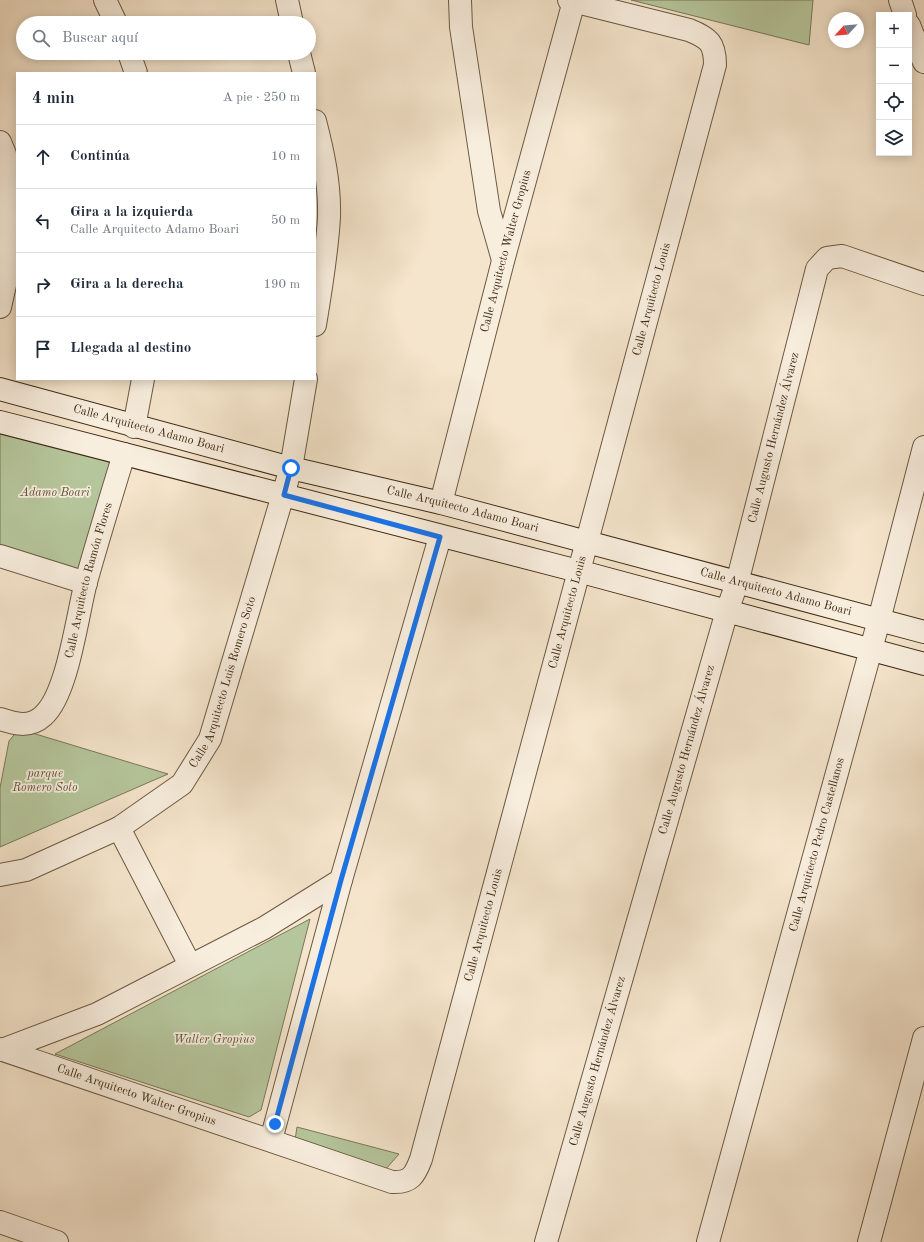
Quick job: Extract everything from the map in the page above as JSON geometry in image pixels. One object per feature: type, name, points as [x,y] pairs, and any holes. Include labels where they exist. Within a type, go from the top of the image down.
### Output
[{"type":"street","points":[[105,0],[113,16]]},
{"type":"street","points":[[287,0],[290,16]]},
{"type":"street","points":[[460,0],[461,26],[489,212],[503,261]]},
{"type":"street","points":[[900,0],[904,12]]},
{"type":"street","name":"Calle Arquitecto Walter Gropius","points":[[442,503],[503,261],[572,1]]},
{"type":"street","name":"Calle Arquitecto Louis","points":[[409,1180],[416,1171],[421,1159],[715,65],[715,52],[711,43],[702,35],[689,30],[572,1]]},
{"type":"street","points":[[912,32],[924,62]]},
{"type":"street","points":[[131,60],[136,72]]},
{"type":"street","points":[[301,60],[304,72]]},
{"type":"street","points":[[316,125],[324,159],[329,215],[325,266],[316,319]]},
{"type":"street","points":[[0,142],[5,154],[10,235],[9,267],[0,307]]},
{"type":"street","name":"Calle Augusto Hernández Álvarez","points":[[546,1242],[727,611],[737,583],[817,269],[827,258],[842,256],[924,284]]},
{"type":"street","points":[[134,427],[143,380]]},
{"type":"street","name":"Calle Arquitecto Luis Romero Soto","points":[[0,875],[26,870],[119,828],[182,784],[210,739],[284,495],[291,468],[306,380]]},
{"type":"street","name":"Calle Arquitecto Adamo Boari","points":[[0,389],[134,427],[291,468],[442,503],[924,632]]},
{"type":"street","points":[[0,422],[440,537],[578,571],[924,664]]},
{"type":"street","name":"Calle Arquitecto Pedro Castellanos","points":[[708,1242],[869,650],[879,620],[924,447]]},
{"type":"street","name":"Calle Arquitecto Ramón Flores","points":[[0,719],[18,725],[33,722],[42,716],[52,705],[70,654],[86,583],[124,454]]},
{"type":"street","points":[[271,1140],[341,880],[440,537]]},
{"type":"street","points":[[0,556],[86,583]]},
{"type":"street","points":[[119,828],[190,965]]},
{"type":"street","name":"Calle Arquitecto Walter Gropius","points":[[1,1050],[97,1014],[264,928],[341,880]]},
{"type":"street","points":[[869,1242],[924,1038]]},
{"type":"street","name":"Calle Arquitecto Walter Gropius","points":[[1,1050],[392,1182],[409,1180]]},
{"type":"street","points":[[0,1222],[57,1242]]},
{"type":"green space","points":[[631,0],[813,0],[809,45],[797,42]]},
{"type":"green space","name":"Adamo Boari","points":[[0,422],[124,454],[86,583],[0,556]]},
{"type":"green space","name":"parque Romero Soto","points":[[19,729],[168,774],[0,847],[0,788],[9,741]]},
{"type":"green space","name":"Walter Gropius","points":[[310,919],[261,1110],[249,1117],[55,1054]]},
{"type":"green space","points":[[297,1127],[399,1154],[385,1170],[295,1140]]},
{"type":"route","points":[[275,1124],[341,880],[440,537],[284,495],[291,468]]}]
